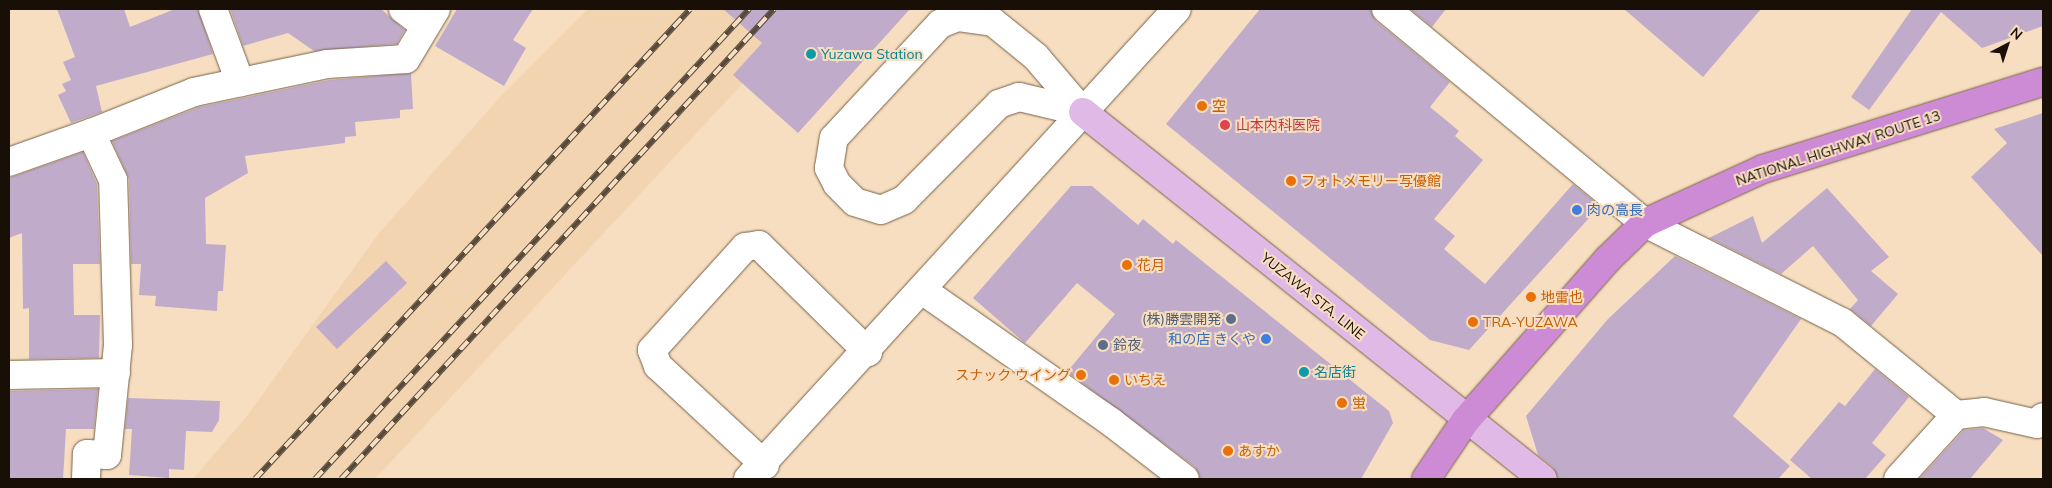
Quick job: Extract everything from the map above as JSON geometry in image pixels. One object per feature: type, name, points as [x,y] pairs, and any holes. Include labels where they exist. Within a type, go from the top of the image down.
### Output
[{"type":"highway","name":"NATIONAL HIGHWAY ROUTE 13","points":[[1426,479],[1466,420],[1608,259],[1644,223],[1763,169],[2043,82]]},
{"type":"main road","name":"YUZAWA STA. LINE","points":[[1083,112],[1466,420],[1543,479]]},
{"type":"street","points":[[213,9],[240,82]]},
{"type":"street","points":[[9,162],[91,133],[194,92],[327,64],[406,59],[430,17],[403,9]]},
{"type":"street","points":[[868,352],[759,245],[745,247],[652,350],[658,366],[757,472],[868,352],[1177,9]]},
{"type":"street","points":[[1386,9],[1644,223],[1842,322],[1956,415]]},
{"type":"street","points":[[957,17],[993,22],[1036,57],[1083,112],[1019,97],[998,104],[904,200],[881,210],[855,202],[837,184],[829,168],[834,138],[850,117],[940,24],[957,17]]},
{"type":"street","points":[[86,479],[88,454],[107,455],[116,373],[114,180],[91,133]]},
{"type":"street","points":[[922,290],[1111,422],[1185,479]]},
{"type":"street","points":[[9,374],[116,373]]},
{"type":"street","points":[[1898,479],[1956,415],[1984,412],[2037,424],[2043,416]]},
{"type":"shaded area","points":[[588,9],[812,9],[375,479],[193,479],[247,416],[379,233],[503,94]]},
{"type":"building","points":[[57,9],[124,9],[130,27],[175,9],[198,9],[213,54],[96,86],[102,112],[71,123],[58,95],[66,91],[62,84],[71,80],[63,62],[75,57]]},
{"type":"building","points":[[230,9],[381,9],[405,30],[397,44],[314,51],[288,33],[243,46]]},
{"type":"building","points":[[457,9],[533,9],[513,40],[526,48],[504,86],[435,46]]},
{"type":"building","name":"Yuzawa Station","points":[[723,9],[910,9],[798,133],[733,75],[762,43]]},
{"type":"building","points":[[1260,9],[1371,9],[1376,21],[1450,82],[1430,107],[1459,131],[1455,136],[1483,160],[1434,219],[1455,236],[1444,249],[1485,284],[1573,184],[1600,206],[1469,350],[1430,340],[1166,124]]},
{"type":"building","points":[[1410,9],[1446,9],[1432,27]]},
{"type":"building","points":[[1624,9],[1761,9],[1703,77]]},
{"type":"building","points":[[1912,9],[2043,9],[2043,26],[1982,48],[1941,12],[1869,110],[1851,97]]},
{"type":"building","points":[[411,73],[413,109],[400,110],[400,118],[355,122],[356,136],[345,137],[345,143],[245,156],[248,173],[205,198],[206,244],[226,245],[223,291],[218,291],[217,311],[155,306],[156,296],[139,295],[141,264],[131,264],[129,179],[112,141],[199,107],[329,80]]},
{"type":"building","points":[[2043,113],[2043,256],[1971,177],[2007,143],[1994,129]]},
{"type":"building","points":[[83,152],[97,184],[100,264],[73,264],[74,315],[100,315],[99,358],[29,359],[29,308],[23,309],[22,233],[9,238],[9,178]]},
{"type":"building","points":[[1071,186],[1092,186],[1138,225],[1143,219],[1173,244],[1176,240],[1389,411],[1393,423],[1361,479],[1200,479],[1195,467],[1067,372],[1115,314],[1077,283],[1025,343],[973,298]]},
{"type":"building","points":[[1827,188],[1889,257],[1871,271],[1898,294],[1871,326],[1850,309],[1858,300],[1813,246],[1781,274],[1709,238],[1753,216],[1762,243]]},
{"type":"building","points":[[1675,256],[1801,319],[1733,416],[1790,466],[1778,479],[1558,479],[1553,467],[1538,455],[1526,416],[1608,319]]},
{"type":"building","points":[[386,261],[407,283],[337,349],[316,327]]},
{"type":"building","points":[[1875,369],[1909,397],[1872,443],[1886,455],[1865,479],[1812,479],[1790,460],[1839,402],[1845,406]]},
{"type":"building","points":[[98,389],[94,429],[66,429],[63,479],[9,479],[9,391]]},
{"type":"building","points":[[128,398],[220,401],[219,420],[212,432],[186,431],[184,470],[169,469],[169,478],[129,475],[132,429],[125,429]]},
{"type":"building","points":[[1983,428],[2003,440],[1970,479],[1919,479],[1964,430]]},
{"type":"railway","points":[[255,479],[690,9]]},
{"type":"railway","points":[[315,479],[749,9]]},
{"type":"railway","points":[[341,479],[774,9]]},
{"type":"place","name":"Yuzawa Station","points":[[811,54]]},
{"type":"place","name":"空","points":[[1202,106]]},
{"type":"place","name":"山本内科医院","points":[[1225,125]]},
{"type":"place","name":"フォトメモリー写優館","points":[[1291,181]]},
{"type":"place","name":"肉の高長","points":[[1577,210]]},
{"type":"place","name":"花月","points":[[1127,265]]},
{"type":"place","name":"地雷也","points":[[1531,297]]},
{"type":"place","name":"(株)勝雲開発","points":[[1231,319]]},
{"type":"place","name":"TRA-YUZAWA","points":[[1473,322]]},
{"type":"place","name":"和の店 きくや","points":[[1266,339]]},
{"type":"place","name":"鈴夜","points":[[1103,345]]},
{"type":"place","name":"名店街","points":[[1304,372]]},
{"type":"place","name":"スナック ウイング","points":[[1081,375]]},
{"type":"place","name":"いちえ","points":[[1114,380]]},
{"type":"place","name":"蛍","points":[[1342,403]]},
{"type":"place","name":"あすか","points":[[1228,451]]}]
